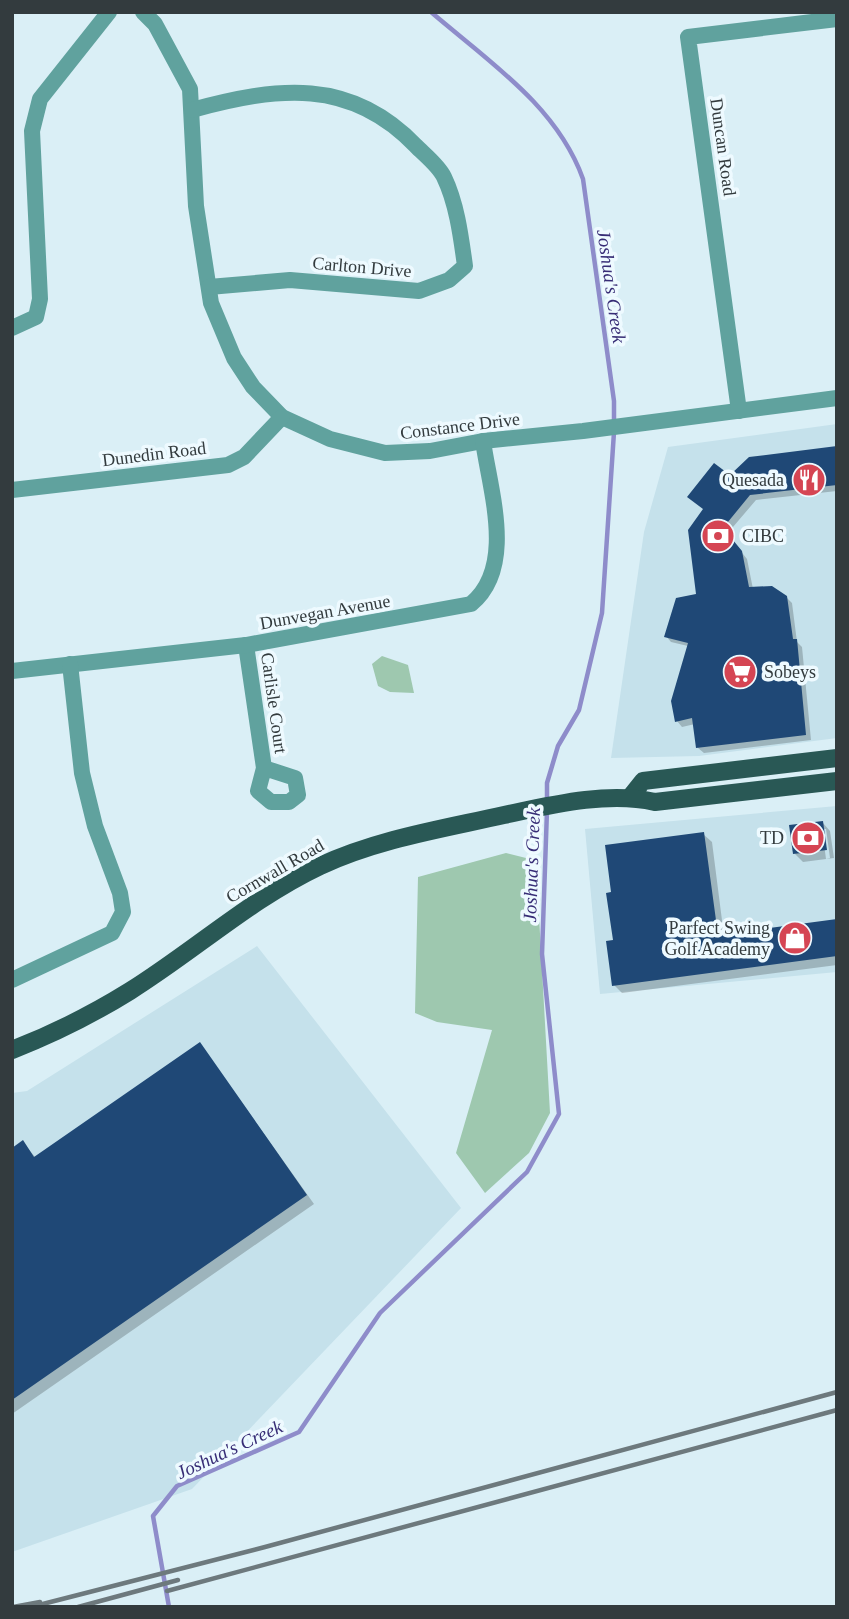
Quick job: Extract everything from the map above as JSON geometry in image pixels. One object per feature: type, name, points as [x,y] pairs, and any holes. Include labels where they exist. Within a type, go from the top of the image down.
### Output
[{"type":"main road","name":"Cornwall Road","points":[[631,796],[643,781],[837,758]]},
{"type":"main road","name":"Cornwall Road","points":[[12,1051],[82,1019],[131,990],[233,920],[318,867],[354,852],[517,812],[583,802],[631,796],[655,802],[837,781]]},
{"type":"street","points":[[12,328],[20,327],[36,317],[40,299],[32,131],[40,99],[109,12]]},
{"type":"street","name":"Constance Drive","points":[[143,12],[155,24],[190,89],[196,206],[211,303],[234,358],[253,387],[282,417],[330,439],[385,453],[430,451],[483,441],[583,432],[837,398]]},
{"type":"street","name":"Duncan Road","points":[[739,411],[688,37],[837,19]]},
{"type":"street","name":"Carlton Drive","points":[[192,110],[291,90],[353,100],[398,127],[444,176],[459,228],[465,266],[449,280],[419,291],[290,280],[209,287]]},
{"type":"street","name":"Dunedin Road","points":[[12,490],[228,465],[244,457],[282,417]]},
{"type":"street","name":"Dunvegan Avenue","points":[[12,671],[246,645],[471,604],[489,585],[496,554],[483,441]]},
{"type":"street","name":"Carlisle Court","points":[[246,645],[264,768]]},
{"type":"street","points":[[12,980],[112,933],[122,912],[120,893],[95,826],[82,774],[70,664]]},
{"type":"shaded area","points":[[837,424],[837,738],[699,756],[611,758],[644,532],[668,447]]},
{"type":"shaded area","points":[[837,806],[837,972],[600,994],[585,829]]},
{"type":"shaded area","points":[[257,946],[461,1208],[192,1489],[12,1552],[12,1093],[27,1091]]},
{"type":"green space","points":[[382,656],[408,665],[414,693],[390,692],[378,686],[372,664]]},
{"type":"green space","points":[[506,853],[530,859],[538,898],[550,1113],[529,1153],[485,1193],[456,1153],[492,1030],[437,1022],[415,1013],[418,877]]},
{"type":"building","name":"Sobeys","points":[[837,446],[837,485],[750,495],[723,528],[742,551],[749,587],[772,586],[787,596],[793,639],[797,639],[806,735],[696,748],[692,718],[675,722],[671,701],[688,643],[664,637],[676,598],[696,594],[688,530],[703,509],[687,497],[714,463],[730,475],[749,457]]},
{"type":"building","name":"TD","points":[[823,821],[827,850],[793,854],[789,825]]},
{"type":"building","points":[[704,832],[718,935],[837,919],[837,956],[612,986],[606,941],[613,940],[606,893],[611,892],[605,845]]},
{"type":"building","points":[[200,1042],[307,1195],[12,1400],[12,1148],[23,1140],[34,1157]]},
{"type":"waterway","name":"Joshua's Creek","points":[[431,12],[519,86],[539,107],[571,153],[583,179],[614,401],[614,423]]},
{"type":"waterway","name":"Joshua's Creek","points":[[547,801],[547,783],[558,746],[579,710],[602,613],[614,432]]},
{"type":"waterway","name":"Joshua's Creek","points":[[169,1607],[153,1516],[177,1486],[299,1432],[380,1313],[527,1172],[559,1114],[542,954],[547,810]]},
{"type":"railway","points":[[31,1607],[265,1547],[837,1392]]},
{"type":"railway","points":[[167,1591],[837,1410]]},
{"type":"railway","points":[[78,1607],[178,1580]]},
{"type":"railway","points":[[13,1607],[40,1602]]},
{"type":"place","name":"Quesada","points":[[809,480]]},
{"type":"place","name":"CIBC","points":[[718,536]]},
{"type":"place","name":"Sobeys","points":[[740,672]]},
{"type":"place","name":"TD","points":[[808,838]]},
{"type":"place","name":"Parfect Swing Golf Academy","points":[[795,938]]}]
